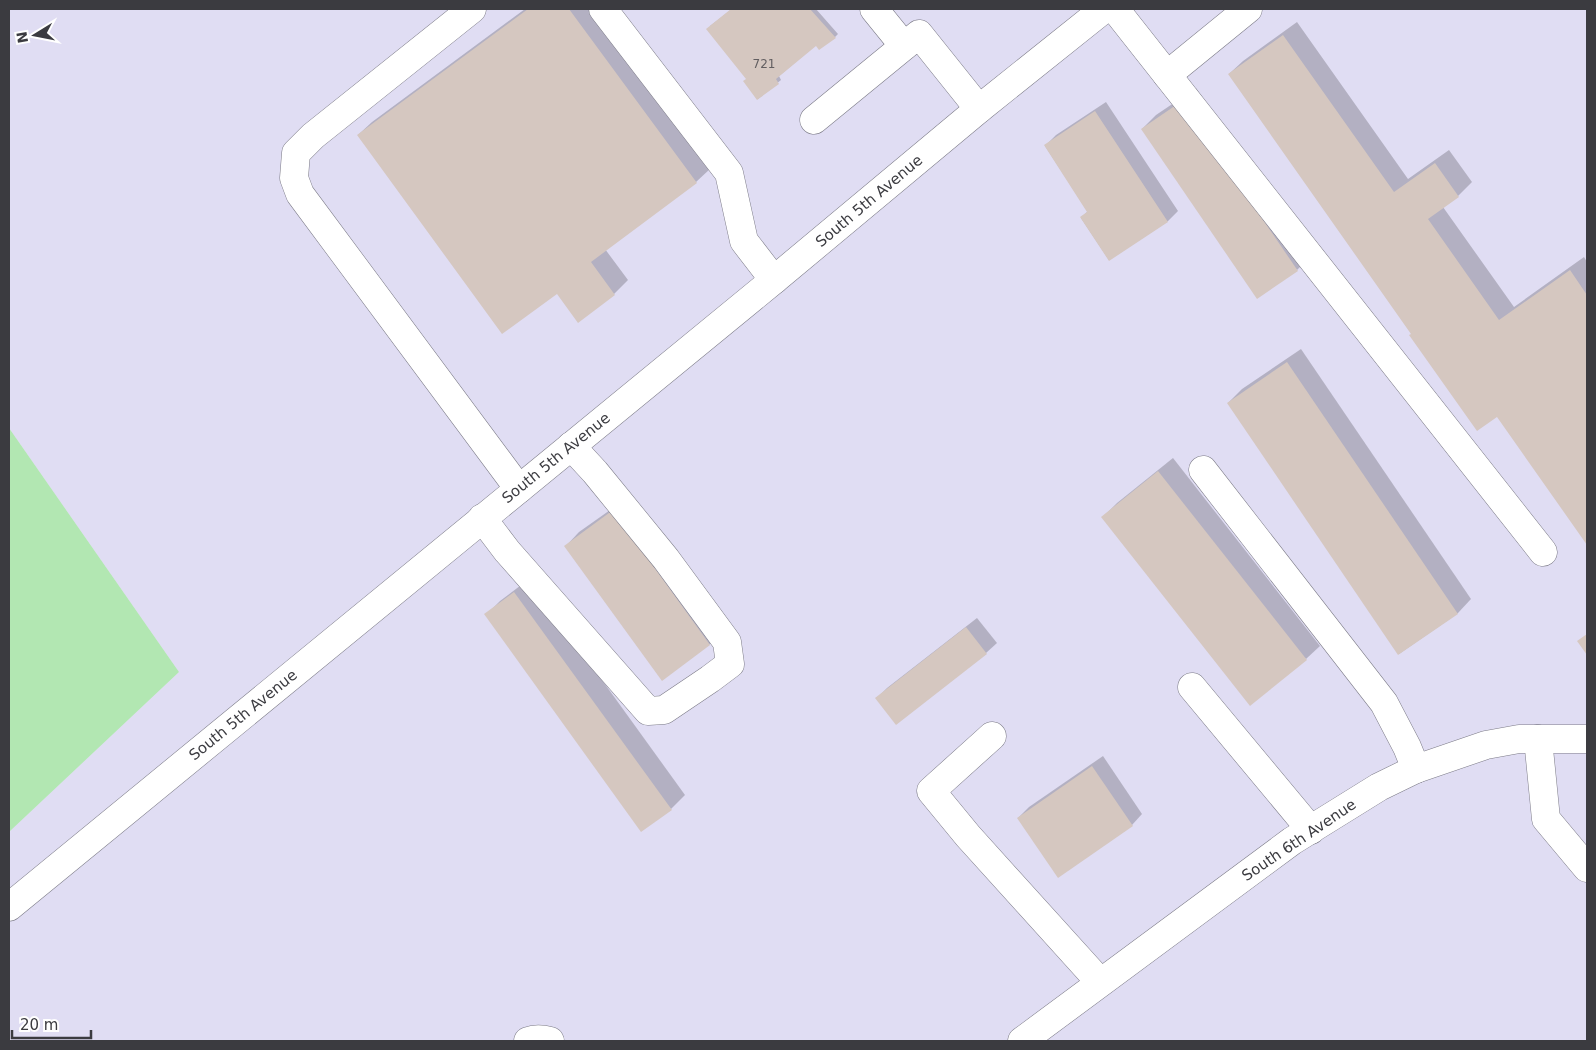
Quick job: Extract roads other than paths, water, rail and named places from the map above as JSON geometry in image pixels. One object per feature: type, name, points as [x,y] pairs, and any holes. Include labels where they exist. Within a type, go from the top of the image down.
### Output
[{"type":"street","points":[[472,9],[313,136],[296,153],[294,178],[300,194],[519,489]]},
{"type":"street","points":[[603,9],[729,173],[744,241],[774,280]]},
{"type":"street","points":[[874,9],[904,46]]},
{"type":"street","name":"South 5th Avenue","points":[[9,907],[774,280],[979,109],[1104,9]]},
{"type":"street","points":[[1115,9],[1543,552]]},
{"type":"street","points":[[1167,75],[1248,9]]},
{"type":"street","points":[[814,120],[919,34],[979,109]]},
{"type":"street","points":[[482,518],[507,551],[648,711],[664,710],[730,664],[727,642],[666,559],[595,472],[571,446]]},
{"type":"street","points":[[1203,470],[1384,703],[1416,769]]},
{"type":"street","points":[[1192,686],[1311,830]]},
{"type":"street","points":[[992,736],[931,791],[968,836],[1100,982]]},
{"type":"street","name":"South 6th Avenue","points":[[1022,1041],[1292,841],[1380,787],[1416,769],[1486,745],[1519,739],[1587,739]]},
{"type":"street","points":[[1538,739],[1546,819],[1587,868]]},
{"type":"street","points":[[528,1041],[544,1039],[550,1041]]}]
